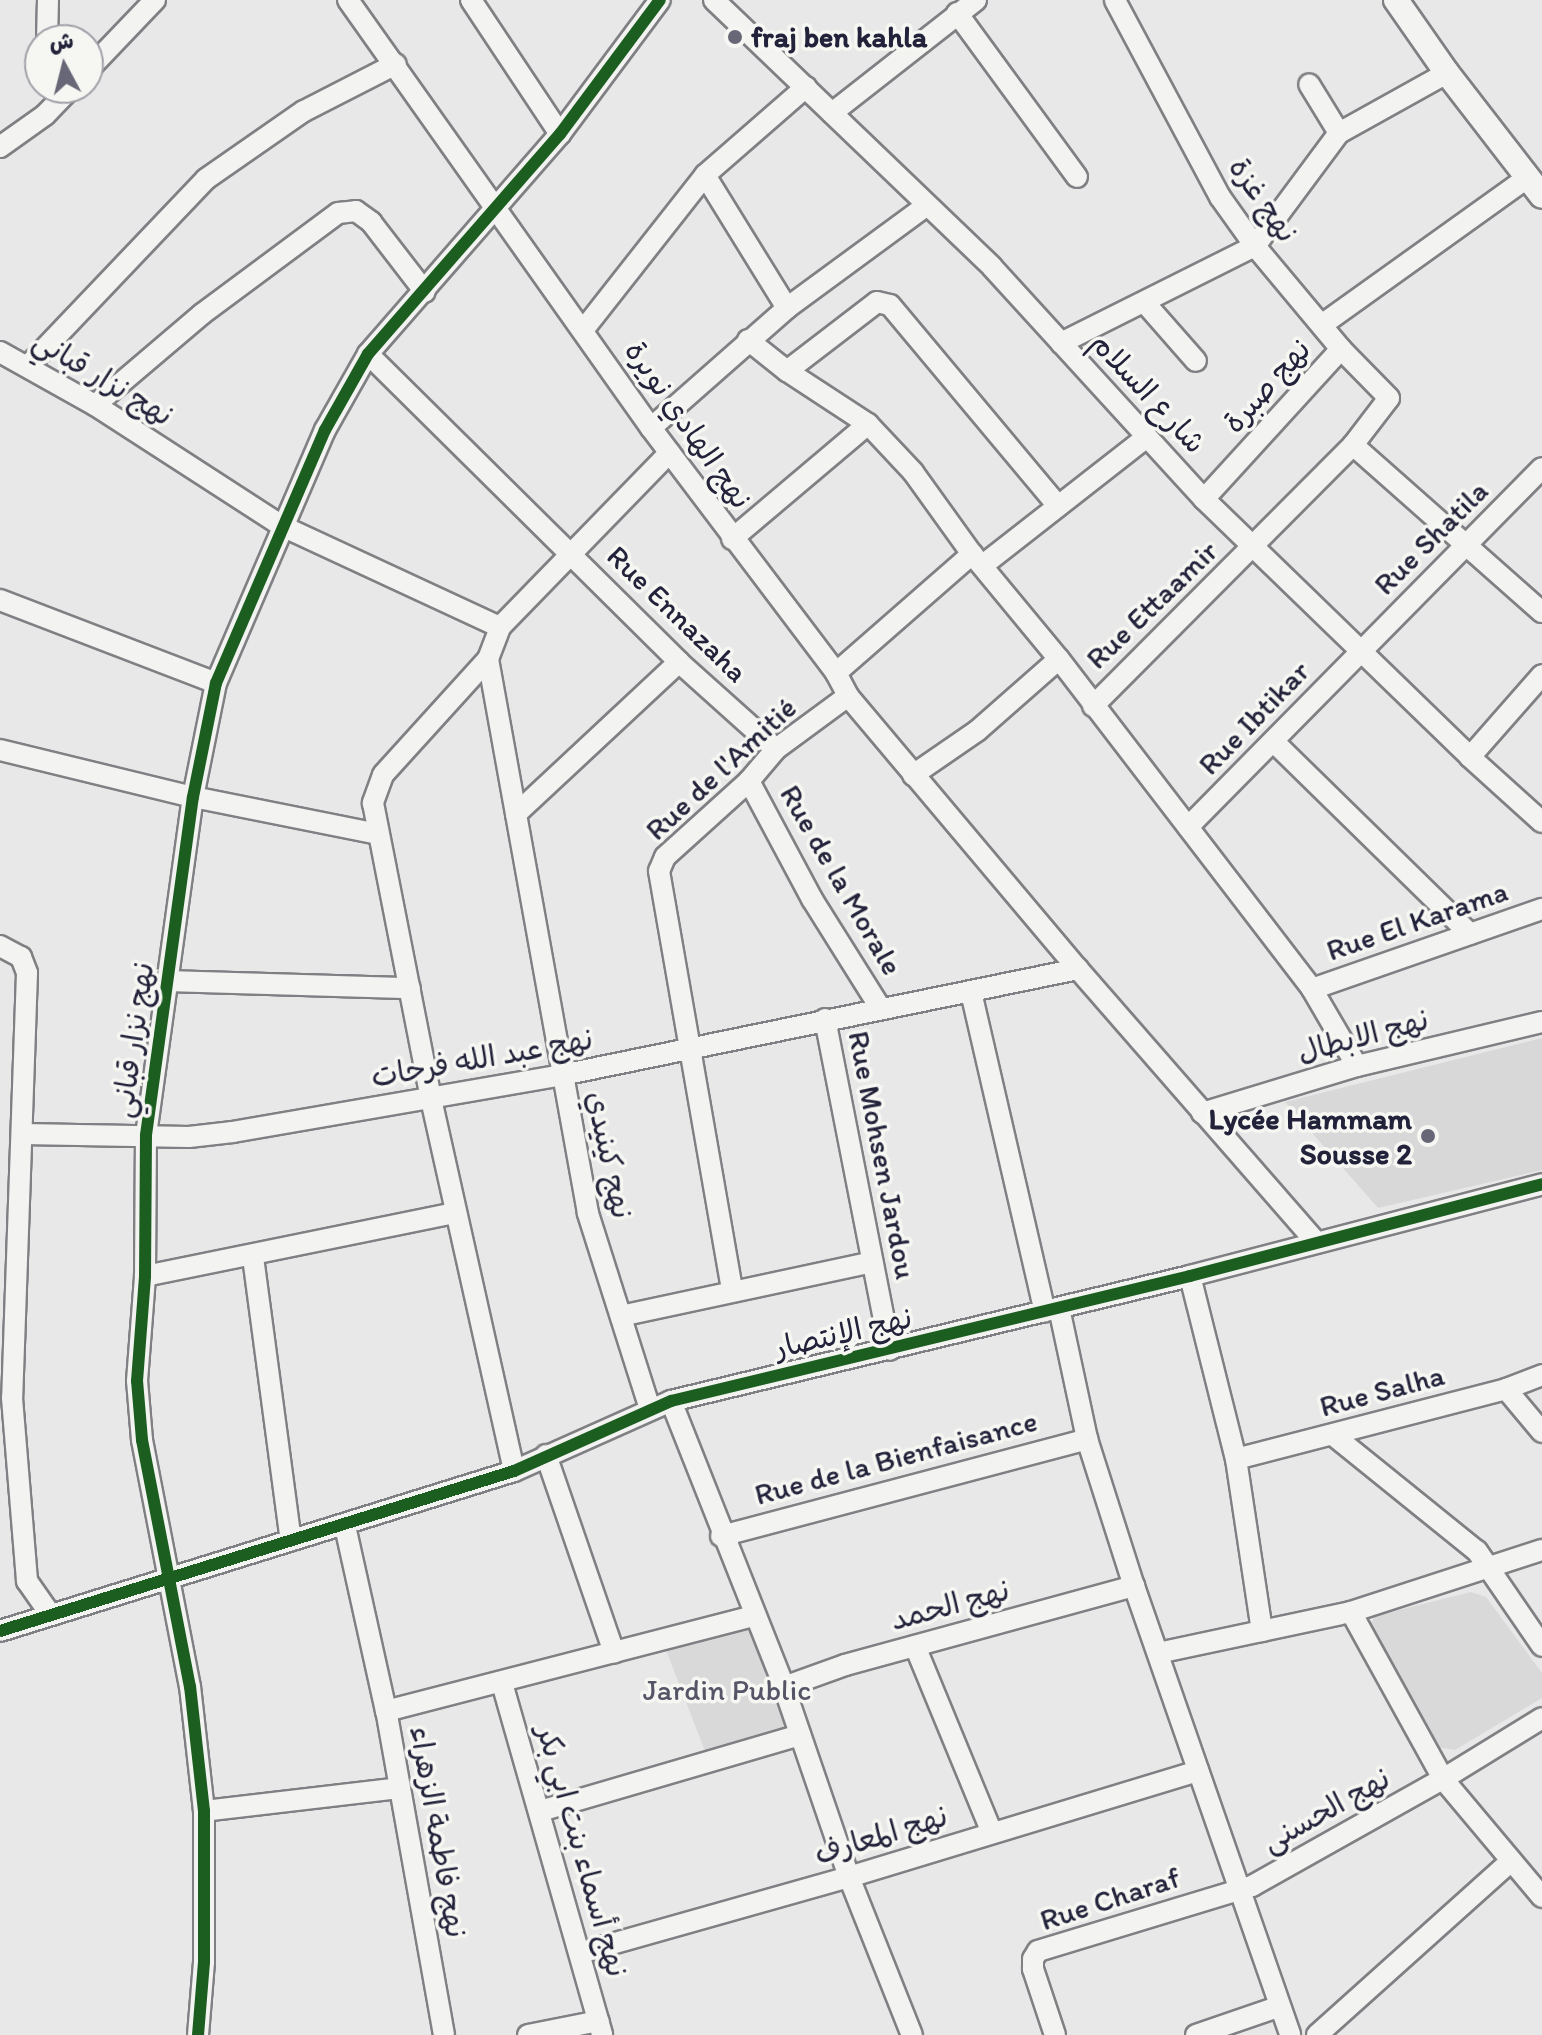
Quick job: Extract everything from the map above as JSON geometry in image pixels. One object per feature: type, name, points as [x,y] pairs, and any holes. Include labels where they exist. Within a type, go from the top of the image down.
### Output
[{"type":"main road","points":[[1396,0],[1447,73],[1538,190]]},
{"type":"street","points":[[47,24],[48,0]]},
{"type":"street","points":[[104,53],[155,0]]},
{"type":"street","name":"نهج الهادي نويرة","points":[[348,0],[669,453],[836,673]]},
{"type":"street","points":[[471,0],[560,134]]},
{"type":"street","points":[[500,627],[282,526],[325,430],[368,354],[560,134],[660,0]]},
{"type":"street","name":"شارع السلام","points":[[714,0],[992,267],[1204,499],[1470,757],[1542,822]]},
{"type":"street","points":[[832,113],[976,0]]},
{"type":"street","name":"نهج غزة","points":[[1120,2],[1220,197],[1255,246],[1341,349],[1389,398],[1387,405]]},
{"type":"street","points":[[957,13],[1077,177]]},
{"type":"street","points":[[28,366],[206,179],[304,111],[396,64]]},
{"type":"street","points":[[1061,343],[1255,246],[1339,133],[1447,73]]},
{"type":"street","points":[[1309,84],[1339,133]]},
{"type":"street","points":[[584,329],[705,175],[806,87]]},
{"type":"street","points":[[45,104],[45,115]]},
{"type":"street","points":[[0,147],[56,104]]},
{"type":"street","points":[[705,175],[787,308]]},
{"type":"street","points":[[1323,324],[1538,190]]},
{"type":"street","points":[[651,428],[787,308],[926,206]]},
{"type":"street","points":[[95,405],[202,314],[338,213],[356,211],[371,222],[425,292]]},
{"type":"street","points":[[787,371],[877,302],[890,305],[1058,506]]},
{"type":"street","points":[[1145,303],[1196,361]]},
{"type":"street","points":[[748,340],[787,371],[868,424],[913,472],[1312,989],[1357,1066]]},
{"type":"street","name":"نهج صبرة","points":[[1204,499],[1341,349]]},
{"type":"street","name":"نهج نزار قباني","points":[[0,352],[95,405],[282,526],[216,683],[193,797],[146,1135],[145,1276],[137,1381],[142,1440],[190,1687],[204,1811],[204,1962],[198,2035]]},
{"type":"street","name":"Rue Ennazaha","points":[[368,354],[572,552],[679,662],[776,749]]},
{"type":"street","name":"Rue Ettaamir","points":[[1093,706],[1254,547],[1353,445],[1387,405]]},
{"type":"street","points":[[732,539],[868,424]]},
{"type":"street","points":[[1147,437],[1058,506],[978,560],[836,673],[848,696],[913,775],[1316,1242]]},
{"type":"street","points":[[1353,445],[1542,612]]},
{"type":"street","points":[[514,1471],[431,1099],[373,803],[383,775],[488,659],[500,627],[669,453]]},
{"type":"street","name":"Rue Shatila","points":[[1362,650],[1542,468]]},
{"type":"street","points":[[0,600],[216,683]]},
{"type":"street","name":"Rue Ibtikar","points":[[1188,827],[1275,743],[1362,650]]},
{"type":"street","name":"نهج كينيدي","points":[[488,659],[588,1213],[650,1409]]},
{"type":"street","points":[[913,775],[977,731],[1059,659]]},
{"type":"street","points":[[516,814],[679,662]]},
{"type":"street","points":[[1470,757],[1542,675]]},
{"type":"street","name":"Rue de l'Amitié","points":[[732,1290],[687,1049],[659,871],[665,857],[749,781],[776,749],[848,696]]},
{"type":"street","points":[[1275,743],[1470,934]]},
{"type":"street","points":[[0,750],[193,797],[378,834]]},
{"type":"street","name":"Rue de la Morale","points":[[749,781],[812,899],[881,1009]]},
{"type":"street","name":"Rue El Karama","points":[[1312,989],[1542,909]]},
{"type":"street","points":[[0,946],[21,957],[27,973],[12,1398],[27,1581],[50,1614]]},
{"type":"street","name":"نهج عبد الله فرحات","points":[[23,1134],[189,1137],[233,1132],[562,1075],[1078,969]]},
{"type":"street","points":[[168,981],[410,988]]},
{"type":"street","points":[[971,992],[1087,1439],[1134,1586],[1290,2035]]},
{"type":"street","name":"Rue Mohsen Jardou","points":[[825,1019],[890,1350]]},
{"type":"street","name":"نهج الابطال","points":[[1202,1113],[1357,1066],[1542,1022]]},
{"type":"street","name":"نهج الإنتصار","points":[[0,1631],[514,1471],[671,1401],[1190,1276],[1542,1184]]},
{"type":"street","points":[[145,1276],[253,1257],[456,1213]]},
{"type":"street","points":[[253,1257],[291,1540]]},
{"type":"street","points":[[621,1316],[872,1262]]},
{"type":"street","points":[[1190,1276],[1236,1459],[1262,1631]]},
{"type":"street","name":"Rue Salha","points":[[1236,1459],[1506,1389],[1542,1375]]},
{"type":"street","points":[[1506,1389],[1542,1432]]},
{"type":"street","points":[[671,1401],[721,1536],[784,1687],[849,1877],[912,2035]]},
{"type":"street","points":[[1333,1435],[1459,1534],[1490,1567],[1542,1646]]},
{"type":"street","name":"Rue de la Bienfaisance","points":[[721,1536],[1087,1439]]},
{"type":"street","points":[[546,1455],[614,1653]]},
{"type":"street","points":[[345,1526],[386,1711]]},
{"type":"street","points":[[1158,1653],[1351,1612],[1542,1550]]},
{"type":"street","name":"نهج الحمد","points":[[784,1687],[915,1646],[1134,1586]]},
{"type":"street","points":[[1351,1612],[1443,1779],[1542,1897]]},
{"type":"street","name":"نهج فاطمة الزهراء","points":[[444,2035],[386,1711],[754,1616]]},
{"type":"street","points":[[915,1646],[992,1833]]},
{"type":"street","name":"نهج أسماء بنت ابي بكر","points":[[502,1683],[600,2028]]},
{"type":"street","name":"نهج الحسنى","points":[[1238,1891],[1443,1779],[1542,1718]]},
{"type":"street","points":[[540,1811],[800,1735]]},
{"type":"street","name":"نهج المعارف","points":[[580,1953],[849,1877],[1198,1771]]},
{"type":"street","points":[[204,1811],[400,1788]]},
{"type":"street","points":[[1317,2035],[1511,1861]]},
{"type":"street","name":"Rue Charaf","points":[[1055,2035],[1033,1969],[1033,1959],[1038,1951],[1238,1891]]},
{"type":"street","points":[[1196,2035],[1278,2007]]},
{"type":"street","points":[[528,2035],[600,2028]]},
{"type":"shaded area","name":"Lycée Hammam Sousse 2","points":[[1542,1038],[1542,1170],[1378,1208],[1285,1102]]},
{"type":"green space","points":[[1471,1592],[1486,1597],[1542,1673],[1542,1698],[1455,1750],[1436,1747],[1369,1626],[1375,1616]]},
{"type":"green space","name":"Jardin Public","points":[[747,1618],[790,1729],[708,1760],[666,1649]]},
{"type":"cycle path","points":[[198,2035],[204,1962],[204,1811],[190,1687],[142,1440],[137,1381],[145,1276],[146,1135],[193,797],[216,683],[325,430],[368,354],[560,134],[660,0]]},
{"type":"cycle path","points":[[0,1631],[514,1471],[671,1401],[1190,1276],[1542,1184]]},
{"type":"place","name":"fraj ben kahla","points":[[735,37]]},
{"type":"place","name":"Lycée Hammam Sousse 2","points":[[1428,1136]]}]
